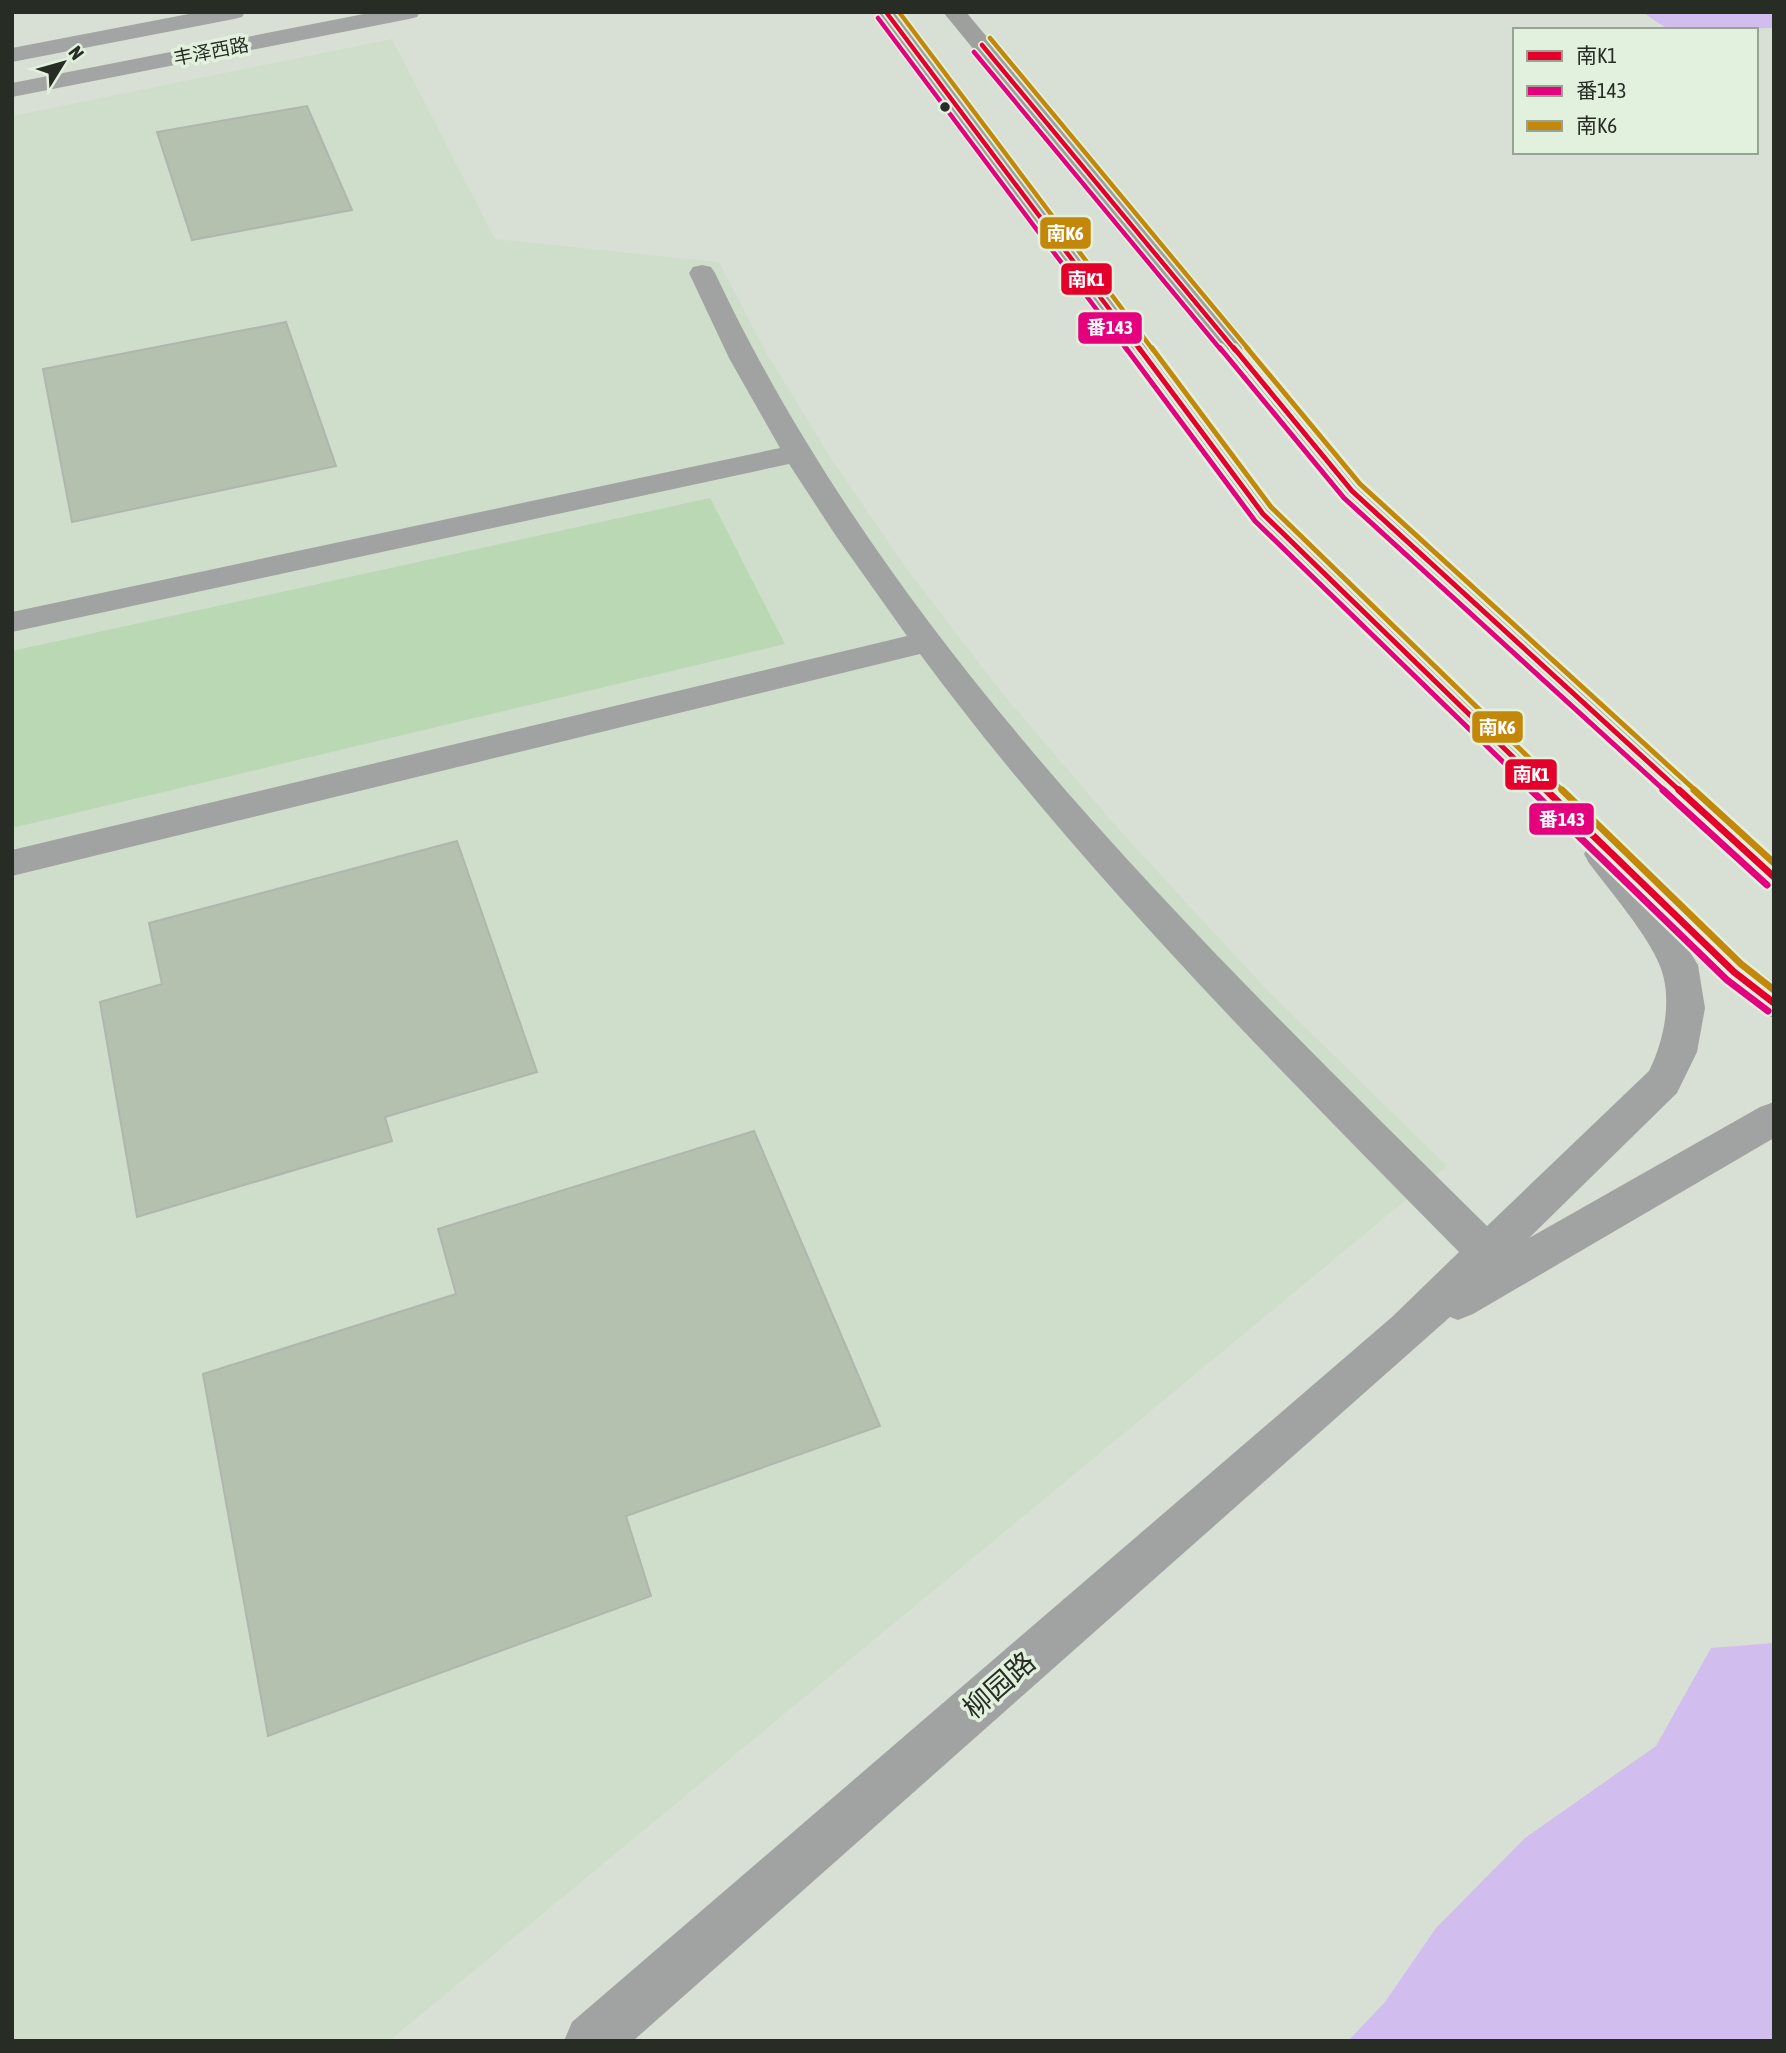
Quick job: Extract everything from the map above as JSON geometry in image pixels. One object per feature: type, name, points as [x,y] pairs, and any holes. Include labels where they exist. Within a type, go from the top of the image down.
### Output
[{"type":"highway","points":[[886,12],[1263,514],[1734,972],[1774,1003]]},
{"type":"highway","points":[[954,12],[1352,491],[1774,877]]},
{"type":"main road","name":"丰泽西路","points":[[12,55],[234,12]]},
{"type":"main road","name":"丰泽西路","points":[[12,90],[409,12]]},
{"type":"street","points":[[702,273],[743,359],[836,512],[927,642],[1015,754],[1121,877],[1246,1012],[1487,1253]]},
{"type":"street","points":[[12,622],[798,453]]},
{"type":"street","points":[[12,863],[927,642]]},
{"type":"street","points":[[1408,1330],[1663,1082],[1678,1052],[1686,1008],[1679,965],[1646,912],[1568,810]]},
{"type":"street","points":[[1408,1330],[1774,1118]]},
{"type":"street","name":"柳园路","points":[[591,2041],[1408,1330]]},
{"type":"shaded area","points":[[1643,12],[1774,12],[1774,28],[1664,26]]},
{"type":"shaded area","points":[[392,39],[495,239],[719,262],[767,354],[829,455],[906,568],[1003,694],[1123,834],[1268,991],[1447,1166],[389,2041],[12,2041],[12,116]]},
{"type":"shaded area","points":[[1774,1643],[1774,2041],[1348,2041],[1385,2002],[1436,1928],[1525,1838],[1656,1746],[1711,1648]]},
{"type":"green space","points":[[710,498],[785,644],[12,828],[12,651]]},
{"type":"building","points":[[307,106],[352,210],[192,240],[157,132]]},
{"type":"building","points":[[286,322],[336,466],[72,522],[43,369]]},
{"type":"building","points":[[457,841],[537,1072],[385,1117],[392,1141],[137,1217],[100,1002],[162,984],[149,923]]},
{"type":"building","points":[[754,1131],[880,1426],[626,1516],[651,1596],[268,1736],[203,1374],[456,1294],[438,1229]]},
{"type":"transit line","name":"南K1","points":[[886,12],[1263,514],[1734,972],[1774,1003]]},
{"type":"transit line","name":"南K6","points":[[899,12],[1271,507],[1741,964],[1774,990]]},
{"type":"transit line","name":"番143","points":[[878,18],[1255,521],[1727,980],[1768,1011]]},
{"type":"transit line","name":"南K6","points":[[990,38],[1360,484],[1774,863]]},
{"type":"transit line","name":"南K1","points":[[982,45],[1352,491],[1774,877]]},
{"type":"transit line","name":"番143","points":[[974,52],[1344,498],[1767,885]]}]
